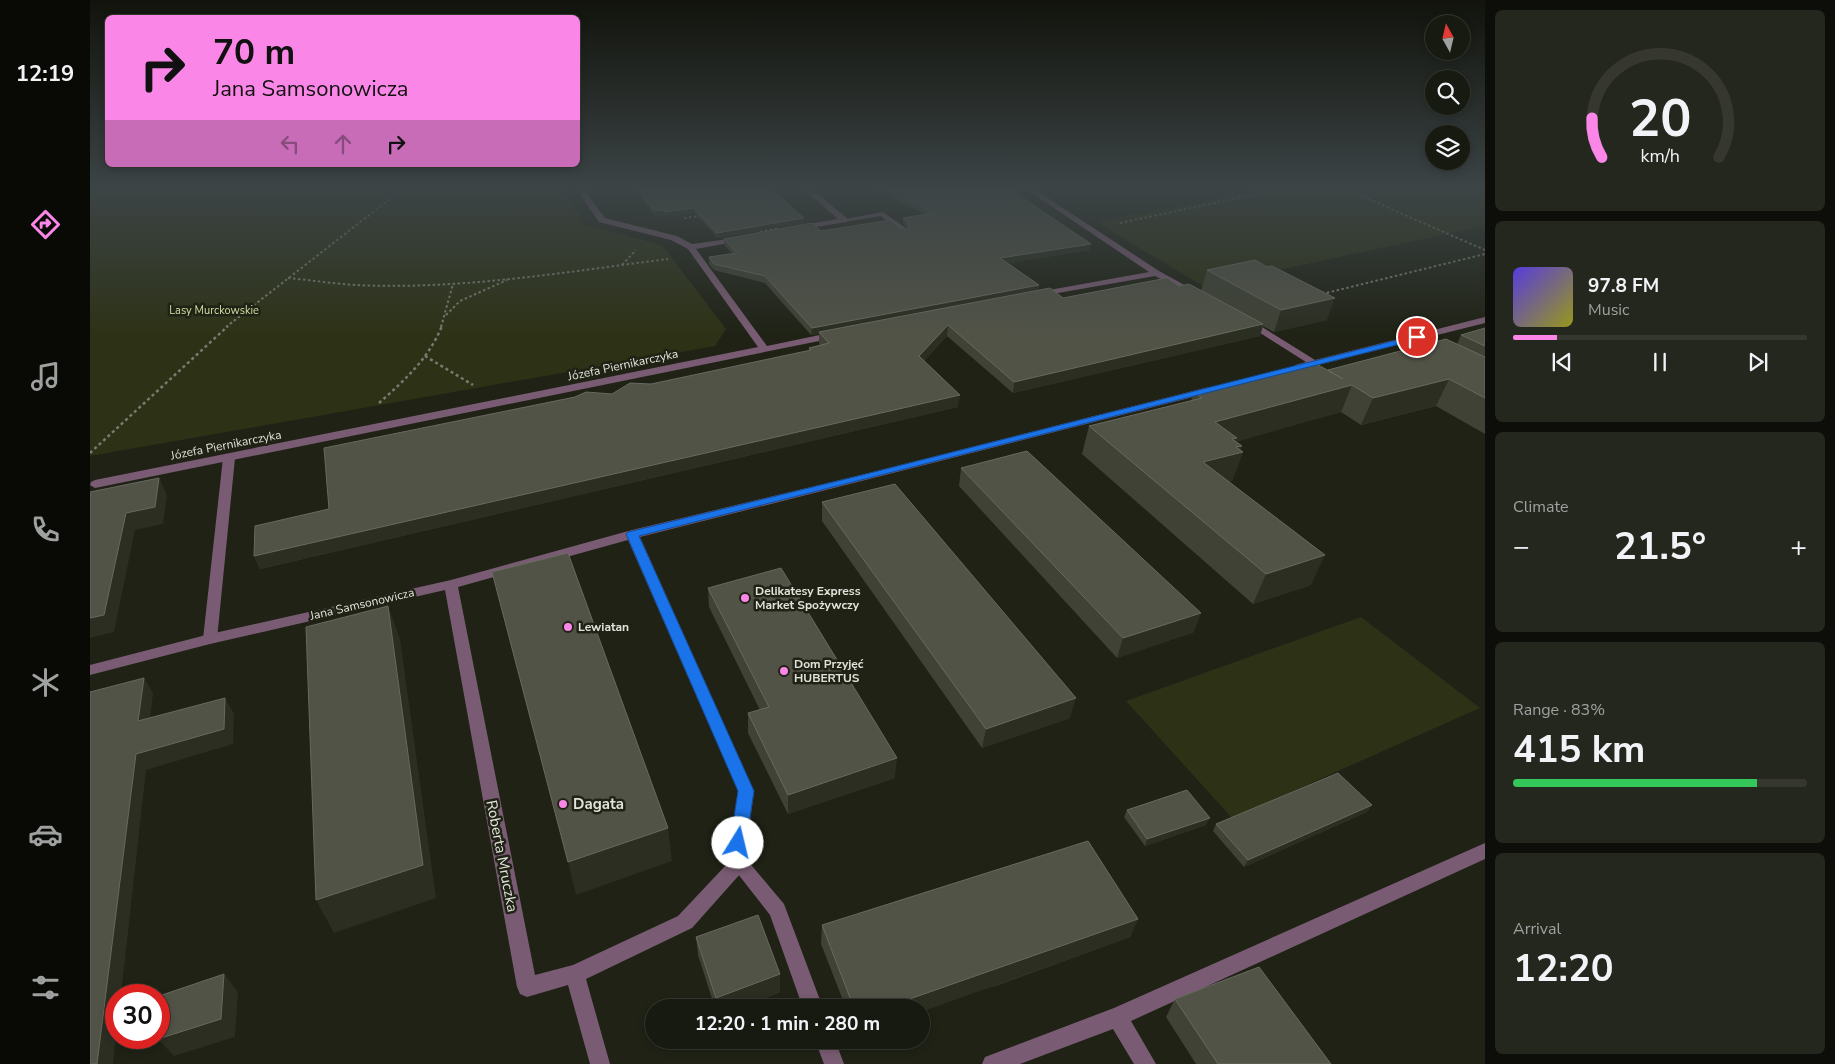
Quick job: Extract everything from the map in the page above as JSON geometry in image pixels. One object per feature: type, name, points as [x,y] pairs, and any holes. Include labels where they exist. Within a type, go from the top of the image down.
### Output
[{"type":"street","points":[[669,237],[694,251],[764,349]]},
{"type":"street","points":[[1103,237],[1156,272],[1204,298]]},
{"type":"street","points":[[694,251],[747,238]]},
{"type":"street","points":[[1028,297],[1156,272]]},
{"type":"street","points":[[1236,315],[1314,363]]},
{"type":"street","points":[[1285,370],[1485,320]]},
{"type":"street","name":"Józefa Piernikarczyka","points":[[95,484],[842,334]]},
{"type":"street","points":[[1400,342],[1414,349]]},
{"type":"street","name":"Jana Samsonowicza","points":[[90,670],[210,639],[451,584],[632,534],[859,479],[1217,387]]},
{"type":"street","points":[[210,639],[230,458]]},
{"type":"street","points":[[600,1064],[575,974],[685,922],[735,867],[746,791],[632,534]]},
{"type":"street","name":"Roberta Mruczka","points":[[451,584],[527,987],[575,974]]},
{"type":"street","points":[[992,1064],[1117,1017],[1485,851]]},
{"type":"street","points":[[736,860],[777,910],[810,999]]},
{"type":"street","points":[[1117,1017],[1146,1064]]},
{"type":"street","points":[[828,1049],[834,1064]]},
{"type":"path","points":[[90,453],[238,316],[341,237]]},
{"type":"path","points":[[1454,237],[1485,250]]},
{"type":"path","points":[[288,278],[356,285],[453,284],[641,264],[694,251]]},
{"type":"path","points":[[1313,296],[1485,254]]},
{"type":"path","points":[[446,315],[460,301],[512,278]]},
{"type":"path","points":[[378,404],[405,380],[431,349],[446,315],[453,284]]},
{"type":"path","points":[[425,356],[468,384],[514,400]]},
{"type":"green space","name":"Lasy Murckowskie","points":[[90,237],[630,237],[662,245],[726,329],[715,346],[90,456]]},
{"type":"green space","points":[[1120,237],[1435,237],[1203,286]]},
{"type":"green space","points":[[1361,617],[1480,708],[1232,818],[1126,701]]},
{"type":"building","points":[[737,237],[1080,237],[1091,244],[1000,258],[1039,285],[812,328],[765,276],[714,264],[709,257],[737,253],[724,239]]},
{"type":"building","points":[[1255,260],[1267,267],[1272,266],[1335,298],[1281,310],[1207,270]]},
{"type":"building","points":[[1167,278],[1179,286],[1189,284],[1263,324],[1014,382],[948,325],[919,356],[960,395],[254,556],[255,526],[329,509],[324,448],[575,397],[586,392],[612,394],[630,383],[651,384],[811,350],[809,348],[829,343],[819,332],[1050,288],[1063,298]]},
{"type":"building","points":[[1485,328],[1485,346],[1461,335]]},
{"type":"building","points":[[1446,339],[1485,357],[1485,398],[1449,379],[1373,398],[1352,385],[1215,422],[1237,438],[1232,439],[1242,446],[1236,447],[1243,452],[1203,462],[1325,555],[1266,574],[1089,426],[1202,398],[1194,392],[1313,362],[1343,379],[1328,370]]},
{"type":"building","points":[[1027,451],[1201,613],[1123,638],[961,468]]},
{"type":"building","points":[[159,478],[155,507],[126,513],[104,615],[90,618],[90,492]]},
{"type":"building","points":[[895,484],[1076,698],[986,729],[822,502]]},
{"type":"building","points":[[568,553],[668,828],[568,862],[492,572]]},
{"type":"building","points":[[781,568],[897,758],[788,795],[748,713],[769,707],[708,588]]},
{"type":"building","points":[[388,606],[423,865],[316,900],[306,627]]},
{"type":"building","points":[[144,678],[138,721],[225,698],[224,729],[136,754],[107,984],[105,984],[105,1000],[97,1064],[90,1064],[90,692]]},
{"type":"building","points":[[1338,773],[1372,805],[1248,860],[1216,824]]},
{"type":"building","points":[[1187,790],[1210,818],[1147,839],[1127,810]]},
{"type":"building","points":[[1088,841],[1138,919],[910,999],[851,999],[822,925]]},
{"type":"building","points":[[758,915],[780,974],[716,998],[696,937]]},
{"type":"building","points":[[1259,967],[1331,1064],[1218,1064],[1175,999]]},
{"type":"building","points":[[224,974],[221,1019],[170,1035],[170,992]]},
{"type":"place","name":"Delikatesy Express Market Spożywczy","points":[[745,598]]},
{"type":"place","name":"Lewiatan","points":[[568,627]]},
{"type":"place","name":"Dom Przyjęć HUBERTUS","points":[[784,671]]},
{"type":"place","name":"Dagata","points":[[563,804]]},
{"type":"route","points":[[738,843],[746,791],[632,534],[859,479],[1417,337]]}]
